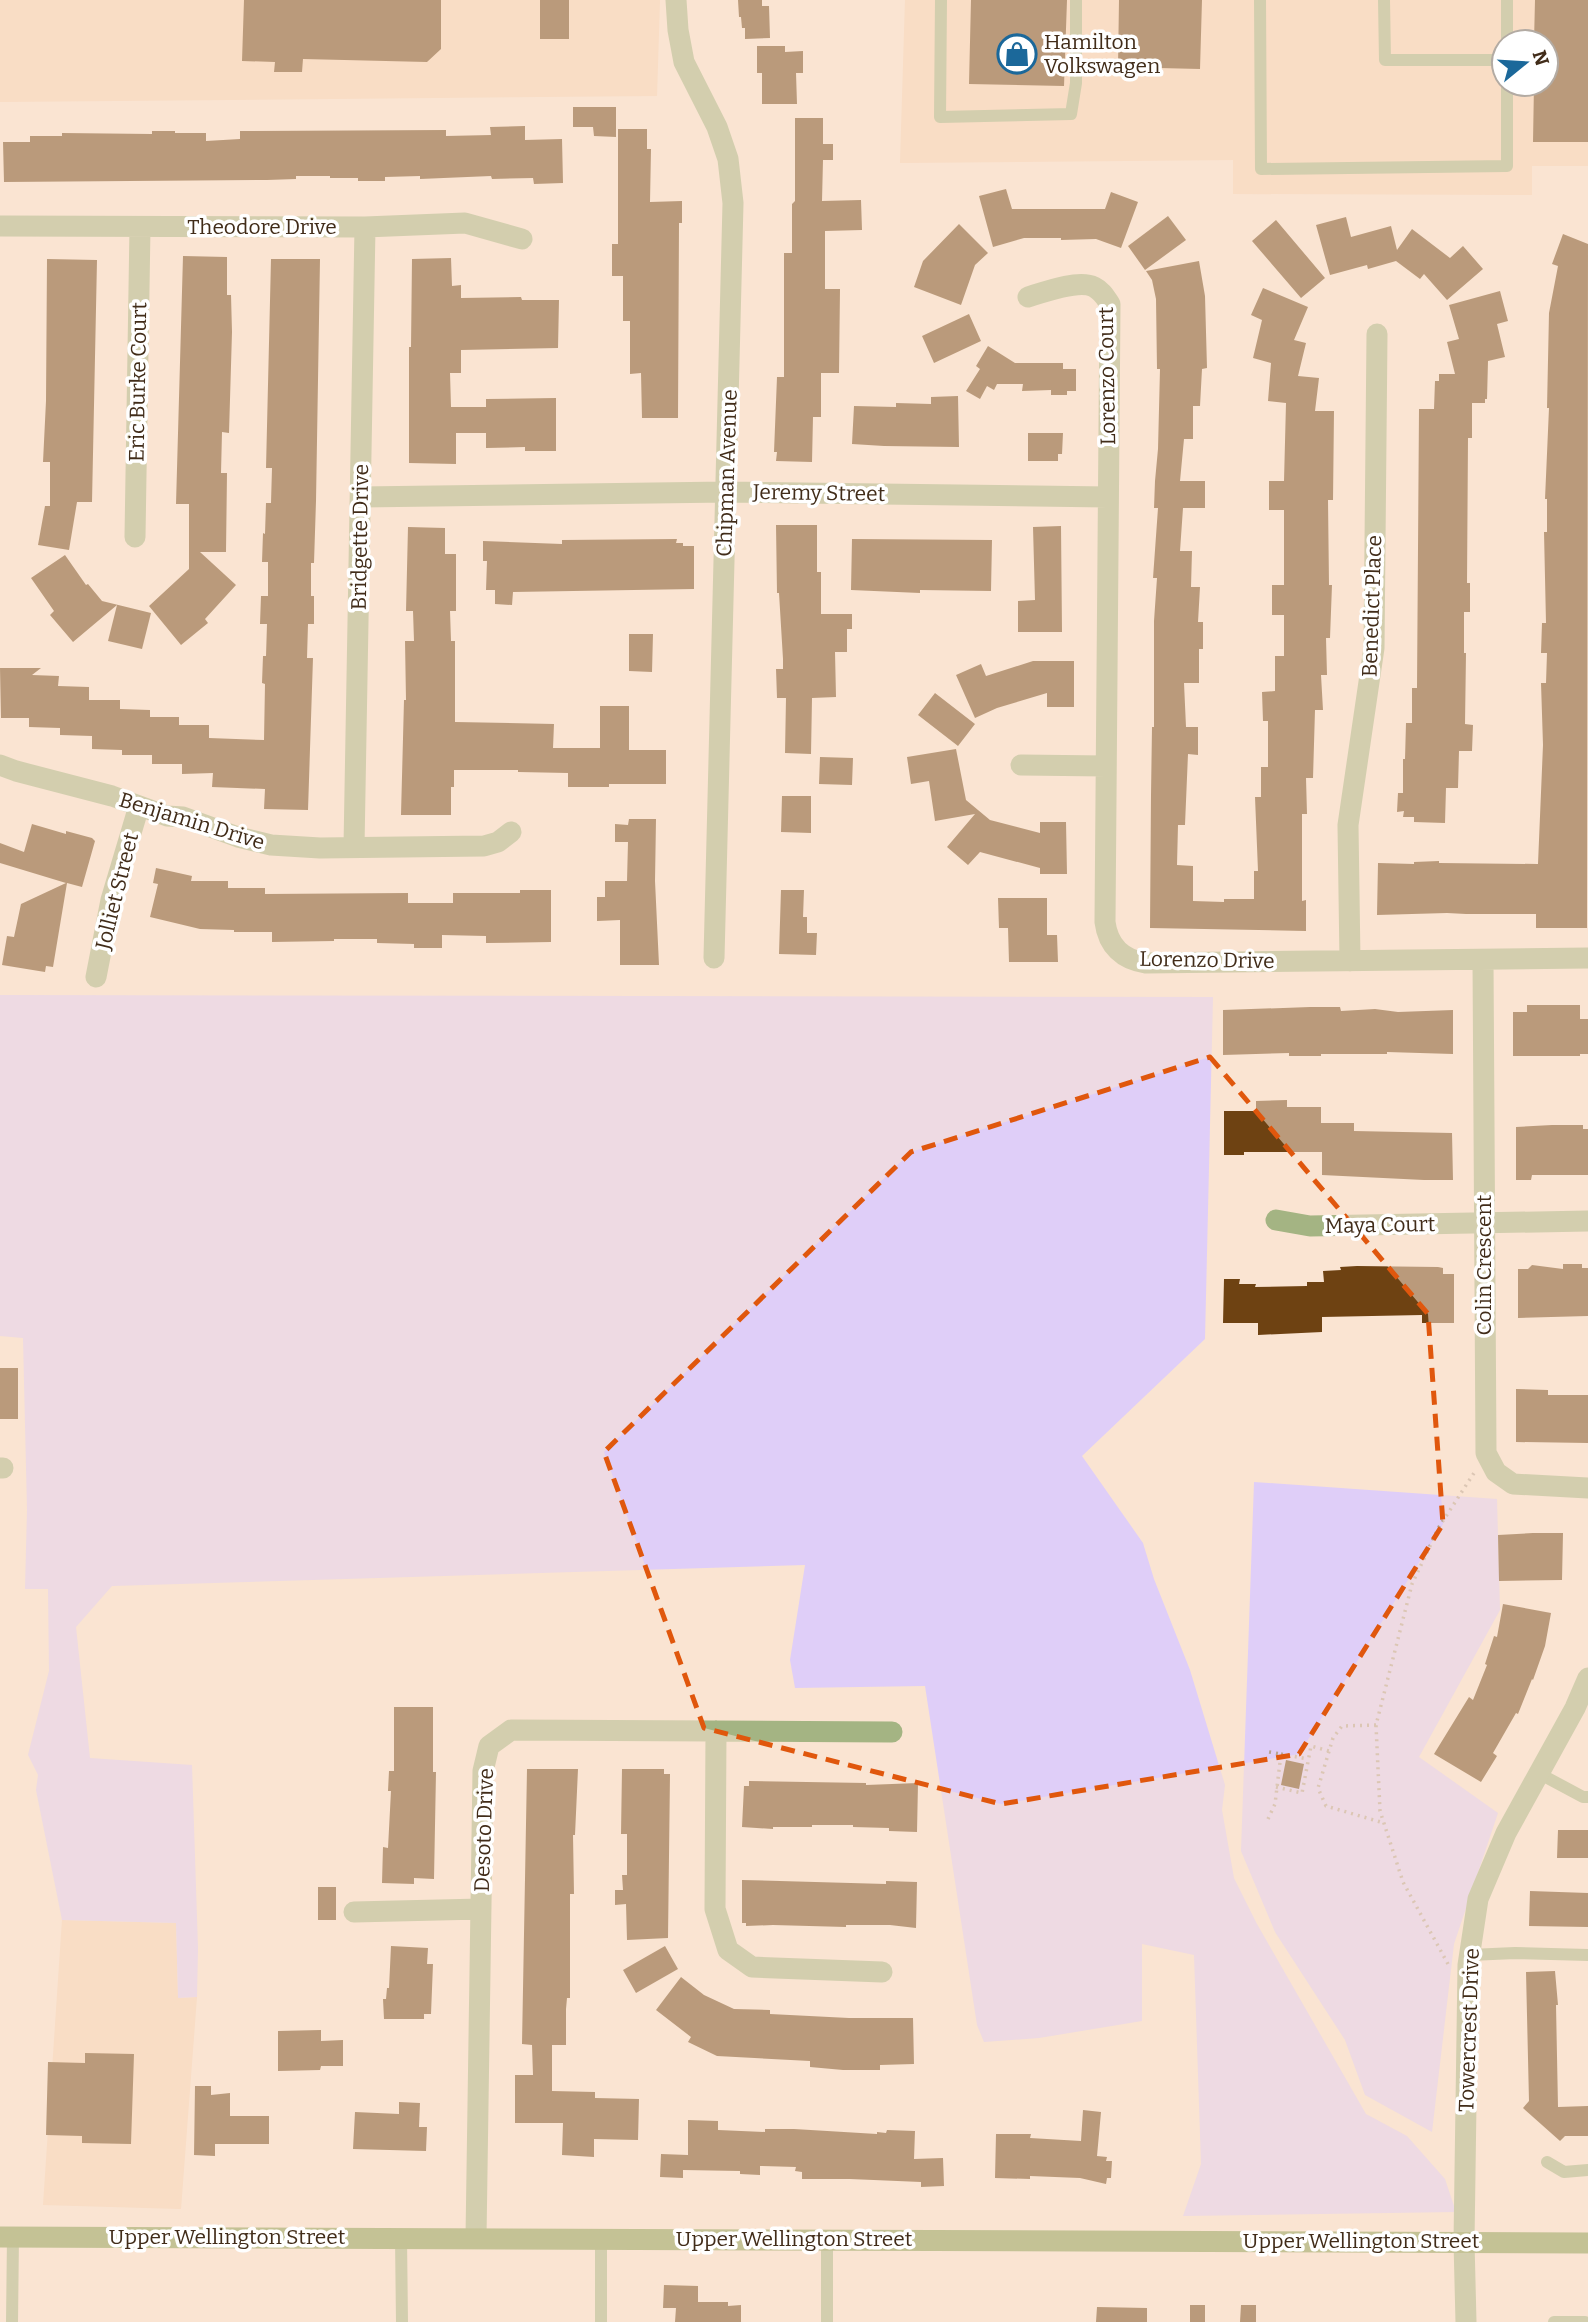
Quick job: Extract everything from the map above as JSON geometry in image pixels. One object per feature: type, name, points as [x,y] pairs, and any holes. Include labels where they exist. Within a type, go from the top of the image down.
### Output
[{"type":"main road","name":"Upper Wellington Street","points":[[6,2237],[1588,2243]]},
{"type":"street","name":"Chipman Avenue","points":[[676,0],[684,62],[717,127],[728,159],[733,203],[714,958]]},
{"type":"street","name":"Theodore Drive","points":[[0,226],[365,227],[465,223],[522,239]]},
{"type":"street","name":"Eric Burke Court","points":[[135,537],[140,227]]},
{"type":"street","name":"Bridgette Drive","points":[[354,847],[365,227]]},
{"type":"street","name":"Lorenzo Court","points":[[1028,297],[1056,287],[1091,285],[1103,293],[1110,304],[1108,497]]},
{"type":"street","name":"Benedict Place","points":[[1350,961],[1348,825],[1374,648],[1377,334]]},
{"type":"street","name":"Jeremy Street","points":[[361,497],[726,492],[1108,497]]},
{"type":"street","name":"Lorenzo Drive","points":[[1108,497],[1105,922],[1110,941],[1122,955],[1146,964],[1588,958]]},
{"type":"street","name":"Benjamin Drive","points":[[0,765],[16,772],[112,796],[167,816],[183,817],[238,837],[271,845],[320,848],[484,846],[498,842],[511,832]]},
{"type":"street","points":[[1021,765],[1106,766]]},
{"type":"street","name":"Jolliet Street","points":[[96,977],[111,900],[139,806]]},
{"type":"street","name":"Colin Crescent","points":[[1483,960],[1486,1453]]},
{"type":"street","name":"Maya Court","points":[[1276,1220],[1310,1226],[1588,1221]]},
{"type":"street","points":[[1486,1453],[1496,1472],[1513,1484],[1588,1488]]},
{"type":"street","name":"Towercrest Drive","points":[[1466,2322],[1464,2242],[1468,1995],[1470,1955],[1478,1899],[1506,1833],[1575,1708],[1588,1678]]},
{"type":"street","name":"Desoto Drive","points":[[476,2238],[484,1771],[489,1746],[511,1730],[892,1732]]},
{"type":"street","points":[[716,1731],[715,1909],[728,1950],[752,1967],[882,1972]]},
{"type":"street","points":[[354,1912],[481,1909]]},
{"type":"lane","points":[[941,0],[940,117],[1071,114],[1076,83],[1076,0]]},
{"type":"lane","points":[[1260,0],[1261,169],[1507,166],[1507,98]]},
{"type":"lane","points":[[1384,0],[1385,60],[1490,60]]},
{"type":"lane","points":[[1507,0],[1507,28]]},
{"type":"lane","points":[[1540,1774],[1583,1797],[1588,1797]]},
{"type":"lane","points":[[1470,1955],[1588,1955]]},
{"type":"lane","points":[[1547,2162],[1564,2172],[1588,2170]]},
{"type":"lane","points":[[6,2237],[12,2322]]},
{"type":"lane","points":[[401,2238],[402,2322]]},
{"type":"lane","points":[[601,2239],[601,2322]]},
{"type":"lane","points":[[827,2239],[827,2322]]},
{"type":"lane","points":[[1554,2322],[1585,2322]]},
{"type":"path","points":[[1468,1995],[1432,1938],[1403,1882],[1380,1811],[1376,1725],[1412,1584],[1439,1527],[1486,1453]]},
{"type":"path","points":[[1376,1725],[1342,1726],[1333,1738],[1318,1788],[1326,1806],[1384,1823]]},
{"type":"path","points":[[1268,1819],[1275,1804],[1278,1746]]},
{"type":"path","points":[[1276,1787],[1302,1793],[1311,1746],[1329,1751]]},
{"type":"path","points":[[1269,1752],[1308,1759]]},
{"type":"highlighted area","points":[[1210,1057],[1428,1314],[1443,1524],[1299,1754],[1001,1804],[704,1728],[604,1452],[911,1152]]},
{"type":"shaded area","points":[[0,0],[660,0],[657,96],[0,102]]},
{"type":"shaded area","points":[[905,0],[1588,0],[1588,166],[1532,166],[1532,195],[1233,194],[1233,160],[900,163]]},
{"type":"shaded area","points":[[0,995],[1213,997],[1205,1339],[1082,1456],[1143,1543],[1154,1579],[1190,1670],[1225,1785],[1222,1810],[1234,1878],[1257,1924],[1366,2114],[1407,2136],[1445,2179],[1456,2212],[1183,2216],[1201,2164],[1194,1955],[1142,1944],[1142,2021],[1039,2038],[984,2042],[977,2025],[925,1686],[795,1688],[790,1660],[805,1565],[112,1586],[76,1627],[90,1758],[192,1765],[197,1997],[178,1998],[176,1923],[62,1920],[36,1790],[38,1775],[28,1755],[49,1671],[48,1589],[25,1589],[27,1510],[23,1338],[0,1336]]},
{"type":"shaded area","points":[[1254,1482],[1497,1499],[1500,1610],[1419,1757],[1498,1813],[1454,1944],[1432,2132],[1365,2095],[1345,2040],[1275,1932],[1241,1851]]},
{"type":"shaded area","points":[[62,1920],[176,1923],[178,1998],[197,1997],[181,2209],[43,2205]]},
{"type":"building","points":[[244,0],[441,0],[441,49],[427,62],[303,59],[302,72],[274,72],[275,62],[242,61]]},
{"type":"building","points":[[540,0],[569,0],[569,39],[540,39]]},
{"type":"building","points":[[738,0],[762,0],[762,6],[769,6],[770,38],[745,39]]},
{"type":"building","name":"Hamilton Volkswagen","points":[[971,0],[1067,0],[1064,86],[969,84]]},
{"type":"building","points":[[1119,0],[1202,0],[1200,69],[1118,67]]},
{"type":"building","points":[[1535,0],[1588,0],[1588,142],[1533,142],[1534,98],[1560,98],[1560,28],[1534,28]]},
{"type":"building","points":[[757,46],[785,46],[785,52],[803,51],[803,73],[796,73],[797,104],[762,104],[762,73],[757,73]]},
{"type":"building","points":[[573,107],[616,107],[616,137],[594,136],[593,127],[573,127]]},
{"type":"building","points":[[795,118],[823,118],[823,144],[833,144],[833,160],[823,160],[822,201],[861,200],[862,230],[825,231],[825,289],[840,289],[839,373],[821,373],[821,417],[813,417],[812,462],[776,461],[777,452],[774,452],[777,377],[784,377],[784,253],[792,253]]},
{"type":"building","points":[[525,126],[525,140],[562,139],[563,183],[534,184],[533,178],[492,179],[491,176],[420,179],[420,176],[385,177],[385,181],[296,176],[296,179],[267,180],[4,182],[3,142],[30,142],[30,136],[62,136],[62,133],[152,134],[152,131],[175,131],[206,133],[206,141],[240,139],[240,131],[446,130],[446,136],[491,135],[490,127]]},
{"type":"building","points":[[618,129],[647,129],[647,149],[651,149],[650,202],[682,201],[682,223],[679,223],[678,418],[642,418],[641,373],[630,374],[630,321],[623,321],[623,276],[612,276],[612,244],[618,244]]},
{"type":"building","points":[[1006,189],[1012,209],[1105,209],[1111,192],[1138,202],[1121,248],[1096,239],[1061,238],[1024,238],[993,247],[979,196]]},
{"type":"building","points":[[1168,216],[1186,240],[1145,270],[1128,246]]},
{"type":"building","points":[[1346,217],[1351,237],[1391,226],[1397,250],[1412,229],[1450,258],[1463,246],[1483,269],[1447,300],[1424,274],[1420,279],[1396,261],[1368,269],[1367,265],[1330,275],[1316,225]]},
{"type":"building","points":[[1276,220],[1325,278],[1301,298],[1252,241]]},
{"type":"building","points":[[959,224],[988,253],[975,265],[961,305],[914,287],[923,261]]},
{"type":"building","points":[[1563,234],[1588,244],[1587,928],[1536,928],[1536,914],[1377,915],[1378,863],[1414,864],[1439,861],[1538,864],[1543,745],[1541,683],[1546,683],[1547,653],[1541,653],[1542,623],[1546,623],[1544,532],[1547,532],[1545,499],[1549,313],[1558,266],[1552,264]]},
{"type":"building","points":[[183,256],[227,257],[227,295],[231,295],[232,332],[229,433],[222,432],[221,473],[227,473],[226,552],[200,552],[236,585],[205,619],[208,623],[181,645],[149,606],[189,569],[189,504],[176,504]]},
{"type":"building","points":[[451,258],[452,286],[461,285],[461,298],[521,297],[522,300],[559,300],[558,348],[461,350],[461,373],[450,373],[451,407],[486,407],[486,399],[556,398],[556,451],[525,451],[525,447],[486,448],[486,433],[456,433],[456,464],[409,463],[412,259]]},
{"type":"building","points":[[47,259],[97,260],[92,502],[77,502],[69,550],[38,545],[45,506],[50,506],[50,462],[43,462]]},
{"type":"building","points":[[271,259],[320,259],[316,501],[314,563],[311,563],[314,624],[308,624],[307,658],[313,658],[308,810],[264,809],[265,789],[212,787],[213,773],[182,774],[182,764],[152,764],[152,755],[122,755],[122,750],[92,749],[92,736],[60,735],[60,728],[29,727],[29,718],[1,718],[0,668],[41,668],[32,675],[59,676],[58,686],[89,687],[89,700],[120,700],[120,709],[150,710],[150,717],[179,717],[179,725],[209,725],[209,738],[264,740],[265,684],[262,683],[267,624],[260,624],[261,596],[268,596],[268,562],[262,562],[266,503],[271,503],[272,468],[266,468]]},
{"type":"building","points":[[1199,261],[1205,296],[1207,368],[1202,369],[1200,406],[1193,406],[1193,439],[1184,439],[1180,481],[1205,481],[1205,508],[1183,508],[1180,551],[1192,551],[1191,587],[1200,587],[1198,622],[1203,622],[1203,649],[1199,649],[1199,683],[1184,683],[1186,727],[1198,727],[1198,755],[1188,754],[1185,825],[1178,825],[1177,865],[1193,866],[1193,901],[1254,899],[1254,871],[1258,871],[1255,797],[1261,797],[1261,767],[1268,767],[1268,721],[1263,721],[1262,692],[1275,691],[1275,656],[1284,656],[1284,615],[1272,615],[1272,585],[1284,585],[1284,510],[1269,510],[1269,481],[1284,481],[1286,403],[1268,401],[1271,363],[1253,358],[1262,320],[1251,315],[1263,288],[1308,307],[1294,340],[1306,343],[1298,376],[1319,378],[1315,411],[1334,411],[1333,500],[1328,500],[1329,585],[1332,585],[1330,638],[1326,638],[1327,675],[1321,675],[1323,710],[1315,710],[1313,778],[1306,778],[1307,814],[1302,814],[1302,901],[1306,900],[1306,931],[1150,928],[1154,621],[1157,578],[1153,578],[1158,508],[1154,508],[1160,369],[1157,369],[1156,299],[1152,280],[1146,271]]},
{"type":"building","points":[[1500,291],[1508,321],[1497,324],[1505,357],[1488,361],[1487,399],[1485,403],[1472,403],[1472,438],[1468,438],[1467,583],[1470,583],[1470,612],[1464,612],[1464,653],[1465,724],[1473,725],[1472,751],[1459,751],[1458,788],[1446,788],[1445,823],[1414,822],[1414,817],[1403,817],[1404,811],[1397,812],[1398,793],[1403,793],[1406,723],[1412,723],[1412,688],[1417,688],[1419,409],[1434,409],[1435,381],[1439,381],[1439,374],[1455,374],[1447,342],[1459,339],[1449,305]]},
{"type":"building","points":[[969,314],[981,341],[934,363],[922,336]]},
{"type":"building","points":[[988,346],[1015,363],[1063,363],[1063,369],[1076,369],[1076,391],[1067,391],[1067,395],[1051,395],[1051,390],[1022,391],[1023,384],[997,384],[994,390],[987,386],[980,399],[966,391],[980,369],[976,366]]},
{"type":"building","points":[[958,396],[959,447],[852,444],[854,406],[931,404],[931,397]]},
{"type":"building","points":[[1028,433],[1063,433],[1062,454],[1058,454],[1058,461],[1028,461]]},
{"type":"building","points":[[776,525],[817,525],[817,572],[821,572],[821,614],[852,614],[852,629],[847,629],[847,652],[835,652],[836,697],[812,698],[811,754],[785,753],[786,698],[777,698],[776,669],[783,669],[783,659],[777,593]]},
{"type":"building","points":[[1061,526],[1062,632],[1018,632],[1018,601],[1035,600],[1033,527]]},
{"type":"building","points":[[408,527],[445,528],[445,554],[456,554],[456,611],[450,611],[451,641],[455,641],[455,722],[554,724],[553,748],[600,748],[600,706],[629,706],[629,750],[666,750],[666,784],[568,787],[568,773],[454,770],[451,815],[401,815],[406,700],[405,641],[414,641],[413,611],[406,611]]},
{"type":"building","points":[[677,539],[676,543],[683,543],[683,546],[694,546],[694,589],[513,592],[512,605],[495,604],[495,590],[486,590],[487,561],[483,561],[483,541],[562,544],[562,540]]},
{"type":"building","points":[[852,539],[992,540],[991,591],[920,590],[920,593],[851,590]]},
{"type":"building","points":[[65,555],[86,585],[88,584],[102,601],[151,613],[142,649],[108,641],[117,605],[73,642],[50,615],[54,611],[31,578]]},
{"type":"building","points":[[629,634],[653,634],[652,672],[629,671]]},
{"type":"building","points":[[1033,661],[1074,661],[1074,707],[1047,707],[1047,693],[997,708],[975,718],[956,675],[981,664],[986,676]]},
{"type":"building","points":[[935,693],[975,724],[958,746],[918,715]]},
{"type":"building","points":[[956,749],[966,800],[990,820],[1040,833],[1040,822],[1066,822],[1067,874],[1040,874],[1040,868],[980,852],[968,865],[947,847],[975,814],[935,821],[929,781],[911,784],[907,757]]},
{"type":"building","points":[[820,757],[853,758],[852,785],[819,784]]},
{"type":"building","points":[[782,796],[811,796],[811,833],[781,832]]},
{"type":"building","points":[[629,819],[656,819],[655,881],[659,965],[620,965],[620,920],[597,921],[597,897],[605,897],[605,881],[627,881],[628,842],[615,842],[615,824],[628,825]]},
{"type":"building","points":[[32,824],[92,838],[95,841],[82,887],[67,883],[53,967],[46,966],[45,972],[2,965],[7,936],[14,937],[21,904],[66,883],[0,863],[0,843],[24,852]]},
{"type":"building","points":[[156,868],[192,876],[191,881],[228,881],[228,888],[265,888],[265,894],[408,893],[408,903],[453,903],[453,893],[551,890],[551,942],[486,943],[486,936],[442,935],[442,948],[414,948],[414,944],[377,943],[377,939],[272,942],[272,932],[200,929],[150,917],[158,884],[153,883]]},
{"type":"building","points":[[781,890],[804,890],[803,917],[807,917],[807,933],[817,933],[816,955],[779,954]]},
{"type":"building","points":[[998,898],[1047,898],[1047,935],[1057,935],[1058,962],[1009,962],[1008,928],[999,928]]},
{"type":"building","points":[[1527,1005],[1580,1005],[1580,1019],[1588,1019],[1588,1054],[1513,1056],[1513,1012],[1527,1012]]},
{"type":"building","points":[[1340,1007],[1341,1011],[1453,1010],[1453,1054],[1387,1052],[1321,1056],[1289,1056],[1289,1053],[1223,1055],[1223,1010]]},
{"type":"building","points":[[1287,1100],[1287,1107],[1321,1107],[1321,1123],[1354,1123],[1354,1131],[1452,1133],[1453,1180],[1322,1175],[1322,1152],[1244,1152],[1244,1155],[1224,1155],[1224,1111],[1256,1111],[1256,1101]]},
{"type":"building","points":[[1583,1125],[1583,1129],[1588,1129],[1588,1175],[1532,1175],[1531,1180],[1516,1180],[1516,1127]]},
{"type":"building","points":[[1563,1264],[1582,1264],[1582,1268],[1588,1268],[1588,1316],[1518,1318],[1518,1269],[1528,1269],[1532,1265],[1563,1269]]},
{"type":"building","points":[[1357,1266],[1438,1267],[1443,1268],[1443,1274],[1454,1274],[1454,1323],[1422,1323],[1422,1315],[1322,1317],[1322,1332],[1258,1335],[1258,1323],[1223,1323],[1224,1279],[1240,1279],[1239,1284],[1256,1284],[1255,1287],[1307,1286],[1307,1282],[1324,1282],[1323,1271]]},
{"type":"building","points":[[0,1368],[18,1368],[18,1419],[0,1419]]},
{"type":"building","points":[[1516,1389],[1548,1390],[1548,1395],[1588,1395],[1588,1443],[1516,1442]]},
{"type":"building","points":[[1563,1533],[1562,1580],[1499,1581],[1498,1535]]},
{"type":"building","points":[[1503,1604],[1551,1613],[1545,1646],[1533,1680],[1518,1714],[1516,1713],[1493,1753],[1497,1756],[1481,1782],[1434,1754],[1469,1697],[1473,1700],[1487,1665],[1485,1664],[1494,1636],[1497,1637]]},
{"type":"building","points":[[394,1707],[433,1707],[433,1772],[436,1772],[434,1879],[414,1878],[414,1884],[382,1883],[383,1847],[388,1848],[391,1791],[388,1791],[389,1771],[394,1771]]},
{"type":"building","points":[[1286,1760],[1304,1764],[1299,1789],[1281,1785]]},
{"type":"building","points":[[527,1769],[578,1769],[573,1835],[574,1894],[570,1894],[570,1998],[567,1998],[566,2009],[566,2045],[552,2045],[552,2091],[595,2092],[595,2098],[639,2099],[638,2140],[594,2139],[594,2157],[562,2155],[563,2123],[515,2123],[515,2075],[533,2075],[532,2045],[522,2044]]},
{"type":"building","points":[[622,1769],[664,1769],[664,1774],[670,1774],[668,1938],[627,1940],[626,1904],[615,1905],[615,1890],[623,1890],[622,1875],[627,1875],[627,1834],[621,1834]]},
{"type":"building","points":[[749,1781],[866,1785],[918,1783],[917,1832],[853,1825],[773,1829],[742,1827],[744,1786],[749,1786]]},
{"type":"building","points":[[1558,1830],[1588,1830],[1588,1858],[1557,1858]]},
{"type":"building","points":[[742,1880],[886,1884],[886,1881],[917,1882],[916,1928],[890,1925],[746,1926],[746,1923],[742,1923]]},
{"type":"building","points":[[318,1887],[336,1887],[336,1920],[318,1920]]},
{"type":"building","points":[[1530,1891],[1588,1893],[1588,1927],[1529,1926]]},
{"type":"building","points":[[391,1946],[428,1948],[427,1964],[433,1964],[431,2014],[424,2014],[424,2019],[384,2019],[383,1999],[386,1999],[389,1988]]},
{"type":"building","points":[[665,1946],[678,1969],[636,1993],[623,1970]]},
{"type":"building","points":[[1555,1971],[1558,2005],[1558,2107],[1588,2106],[1588,2136],[1565,2136],[1560,2141],[1523,2108],[1529,2101],[1526,1972]]},
{"type":"building","points":[[681,1977],[704,1995],[734,2009],[770,2010],[770,2014],[849,2018],[913,2018],[914,2064],[880,2065],[880,2070],[843,2070],[810,2067],[810,2061],[717,2056],[688,2042],[691,2037],[656,2010]]},
{"type":"building","points":[[321,2030],[321,2041],[343,2040],[343,2066],[321,2066],[320,2070],[278,2071],[278,2031]]},
{"type":"building","points":[[85,2053],[134,2054],[131,2144],[82,2143],[82,2136],[46,2135],[48,2062],[85,2063]]},
{"type":"building","points":[[195,2086],[211,2086],[211,2095],[230,2093],[230,2116],[269,2116],[269,2144],[215,2144],[215,2156],[194,2155]]},
{"type":"building","points":[[399,2102],[420,2103],[419,2127],[427,2127],[426,2151],[353,2149],[355,2112],[399,2114]]},
{"type":"building","points":[[1083,2110],[1101,2112],[1097,2156],[1107,2157],[1106,2161],[1112,2161],[1111,2178],[1107,2178],[1106,2184],[1080,2178],[995,2178],[996,2134],[1031,2134],[1030,2138],[1081,2141]]},
{"type":"building","points":[[688,2120],[718,2121],[718,2130],[765,2132],[765,2129],[794,2129],[877,2134],[886,2133],[887,2130],[915,2131],[914,2159],[943,2158],[944,2186],[921,2187],[921,2182],[802,2179],[802,2172],[795,2171],[796,2167],[760,2166],[760,2175],[740,2174],[740,2171],[683,2170],[683,2178],[660,2177],[661,2154],[688,2155]]},
{"type":"building","points":[[664,2285],[698,2286],[698,2302],[741,2305],[741,2322],[675,2322],[676,2308],[663,2308]]},
{"type":"building","points":[[1190,2305],[1205,2305],[1205,2322],[1190,2322]]},
{"type":"building","points":[[1241,2305],[1256,2305],[1256,2322],[1240,2322]]},
{"type":"building","points":[[1097,2307],[1147,2308],[1147,2322],[1096,2322]]},
{"type":"place","name":"Hamilton Volkswagen","points":[[1017,54]]}]
